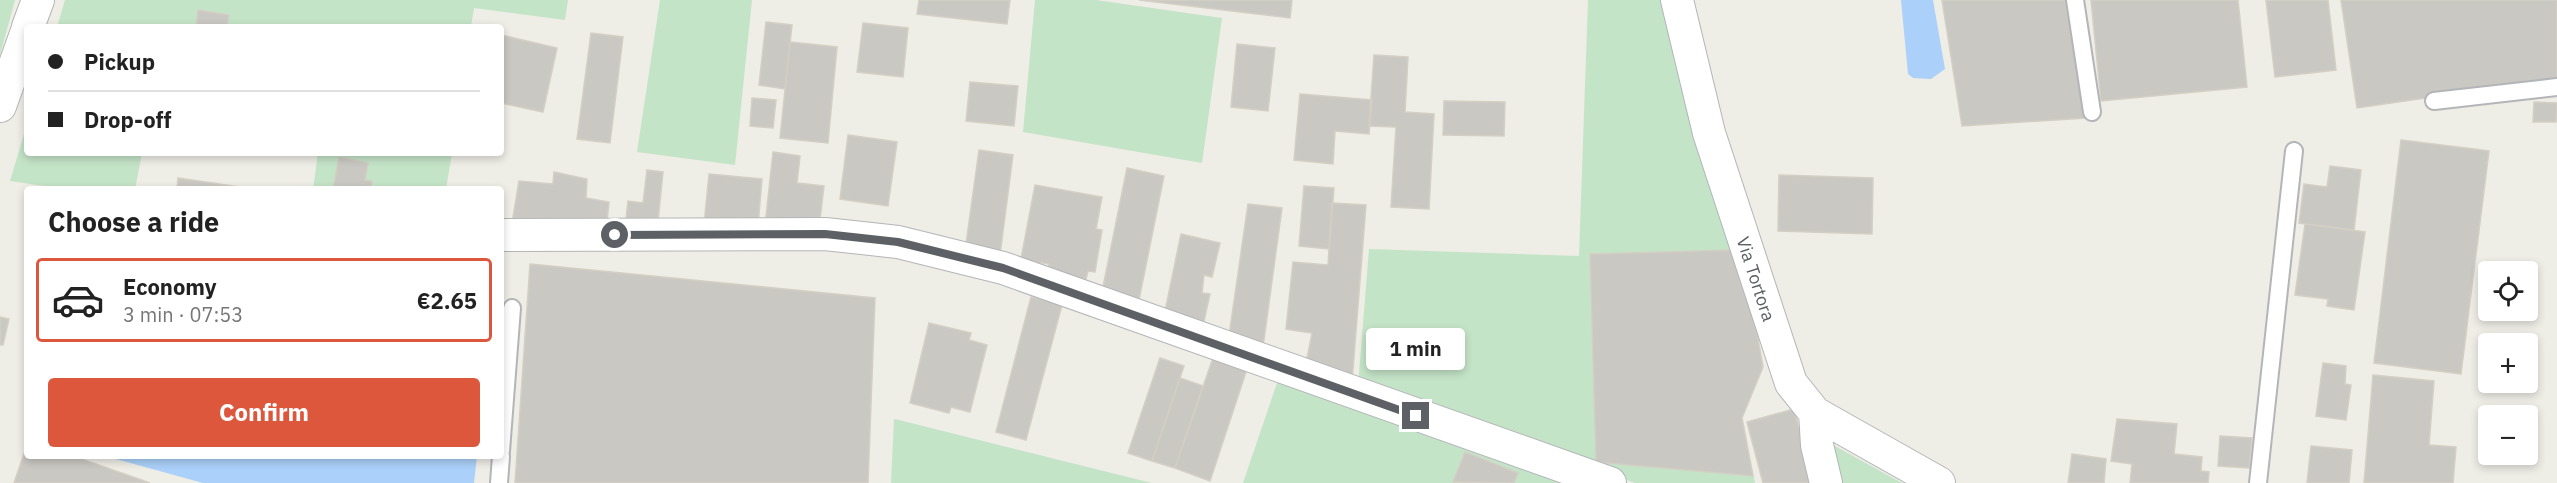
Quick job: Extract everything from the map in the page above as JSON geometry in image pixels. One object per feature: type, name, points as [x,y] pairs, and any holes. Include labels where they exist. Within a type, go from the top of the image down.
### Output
[{"type":"street","points":[[30,24],[38,0]]},
{"type":"street","name":"Via Tortora","points":[[1677,0],[1709,133],[1791,383],[1815,413],[1939,483]]},
{"type":"street","points":[[0,106],[24,40]]},
{"type":"street","points":[[504,235],[825,234],[898,242],[1003,268],[1610,483]]},
{"type":"street","points":[[1815,413],[1817,445],[1826,483]]},
{"type":"lane","points":[[2076,0],[2092,112]]},
{"type":"lane","points":[[2434,101],[2557,87]]},
{"type":"lane","points":[[2258,483],[2294,152]]},
{"type":"lane","points":[[504,412],[512,308]]},
{"type":"lane","points":[[499,483],[501,459]]},
{"type":"green space","points":[[0,0],[15,0],[0,55]]},
{"type":"green space","points":[[65,0],[568,0],[565,20],[474,8],[471,24],[58,24]]},
{"type":"green space","points":[[660,0],[752,0],[735,165],[637,152]]},
{"type":"green space","points":[[1035,0],[1096,0],[1222,18],[1202,163],[1023,132]]},
{"type":"green space","points":[[1588,0],[1668,0],[1757,333],[1763,367],[1742,418],[1755,483],[1635,483],[1358,386],[1369,249],[1579,256]]},
{"type":"green space","points":[[24,134],[24,156],[141,156],[136,186],[44,186],[10,181]]},
{"type":"green space","points":[[318,156],[452,156],[446,186],[313,186]]},
{"type":"green space","points":[[1278,380],[1573,483],[1243,483]]},
{"type":"green space","points":[[895,419],[1152,483],[891,483]]},
{"type":"green space","points":[[1824,440],[1902,483],[1836,483]]},
{"type":"water","points":[[1901,0],[1933,0],[1945,69],[1931,79],[1913,78],[1908,74]]},
{"type":"water","points":[[116,459],[477,459],[474,483],[203,483]]},
{"type":"building","points":[[919,0],[1010,0],[1007,24],[917,14]]},
{"type":"building","points":[[1139,0],[1292,0],[1290,18]]},
{"type":"building","points":[[1942,0],[2065,0],[2086,118],[1962,126]]},
{"type":"building","points":[[2091,0],[2238,0],[2247,87],[2101,101]]},
{"type":"building","points":[[2266,0],[2328,0],[2336,70],[2275,77]]},
{"type":"building","points":[[2341,0],[2557,0],[2557,79],[2357,108]]},
{"type":"building","points":[[198,10],[229,15],[228,24],[196,24]]},
{"type":"building","points":[[766,22],[792,25],[785,89],[759,85]]},
{"type":"building","points":[[863,23],[908,28],[903,77],[857,72]]},
{"type":"building","points":[[591,33],[623,37],[610,143],[577,139]]},
{"type":"building","points":[[504,36],[557,48],[543,112],[504,104]]},
{"type":"building","points":[[790,42],[837,47],[828,143],[780,138]]},
{"type":"building","points":[[1237,44],[1275,48],[1268,111],[1231,107]]},
{"type":"building","points":[[1374,55],[1408,57],[1405,112],[1434,114],[1429,209],[1391,207],[1396,127],[1369,126]]},
{"type":"building","points":[[970,82],[1018,86],[1014,126],[966,121]]},
{"type":"building","points":[[1300,94],[1372,100],[1369,134],[1335,131],[1333,164],[1294,160]]},
{"type":"building","points":[[752,98],[776,100],[773,128],[750,126]]},
{"type":"building","points":[[1444,101],[1505,102],[1504,136],[1443,135]]},
{"type":"building","points":[[2534,102],[2557,103],[2556,122],[2533,122]]},
{"type":"building","points":[[848,135],[897,142],[888,206],[840,199]]},
{"type":"building","points":[[2401,140],[2489,151],[2461,374],[2374,363]]},
{"type":"building","points":[[979,150],[1013,155],[1000,255],[965,251]]},
{"type":"building","points":[[773,152],[800,156],[797,183],[824,186],[819,228],[765,226]]},
{"type":"building","points":[[339,157],[368,163],[365,180],[372,181],[371,186],[334,186]]},
{"type":"building","points":[[2330,166],[2361,170],[2354,230],[2299,223],[2304,184],[2327,187]]},
{"type":"building","points":[[1127,168],[1164,176],[1139,300],[1102,292]]},
{"type":"building","points":[[647,170],[663,172],[657,231],[625,228],[628,201],[643,203]]},
{"type":"building","points":[[554,172],[587,179],[586,198],[609,202],[606,230],[512,223],[519,181],[553,184]]},
{"type":"building","points":[[709,174],[762,179],[758,226],[704,225]]},
{"type":"building","points":[[1779,175],[1873,178],[1872,234],[1778,231]]},
{"type":"building","points":[[178,178],[232,186],[177,186]]},
{"type":"building","points":[[1035,185],[1102,197],[1096,229],[1102,230],[1095,272],[1088,271],[1086,279],[1048,272],[1049,264],[1021,259]]},
{"type":"building","points":[[1304,186],[1334,188],[1329,249],[1299,246]]},
{"type":"building","points":[[1332,203],[1366,205],[1352,382],[1305,369],[1312,333],[1286,329],[1293,262],[1328,265]]},
{"type":"building","points":[[1248,204],[1282,208],[1263,347],[1228,343]]},
{"type":"building","points":[[2305,224],[2365,232],[2354,310],[2327,306],[2328,299],[2295,295]]},
{"type":"building","points":[[1181,234],[1220,243],[1212,277],[1204,275],[1202,293],[1210,294],[1202,330],[1164,316]]},
{"type":"building","points":[[1734,250],[1757,333],[1763,367],[1742,418],[1753,476],[1596,462],[1590,254]]},
{"type":"building","points":[[530,264],[875,298],[868,483],[515,483]]},
{"type":"building","points":[[1031,297],[1062,305],[1026,440],[996,432]]},
{"type":"building","points":[[0,317],[9,319],[3,345],[0,345]]},
{"type":"building","points":[[929,323],[971,333],[969,340],[987,345],[970,412],[951,407],[949,413],[910,403]]},
{"type":"building","points":[[1160,358],[1184,366],[1152,461],[1128,453]]},
{"type":"building","points":[[1213,358],[1247,369],[1210,481],[1175,468]]},
{"type":"building","points":[[2323,363],[2346,366],[2345,384],[2351,385],[2346,420],[2316,416]]},
{"type":"building","points":[[2373,375],[2434,381],[2429,445],[2456,447],[2453,483],[2364,483]]},
{"type":"building","points":[[1180,378],[1203,386],[1175,468],[1152,461]]},
{"type":"building","points":[[1794,409],[1813,483],[1763,483],[1747,422]]},
{"type":"building","points":[[2117,419],[2177,424],[2174,454],[2202,457],[2201,471],[2209,472],[2208,483],[2130,483],[2132,464],[2111,461]]},
{"type":"building","points":[[2220,436],[2252,438],[2249,468],[2218,466]]},
{"type":"building","points":[[2311,446],[2352,450],[2349,483],[2307,483]]},
{"type":"building","points":[[1465,452],[1518,473],[1514,483],[1453,482]]},
{"type":"building","points":[[24,454],[24,459],[82,459],[150,483],[14,483]]},
{"type":"building","points":[[2072,454],[2106,459],[2104,483],[2068,483]]},
{"type":"route","points":[[615,235],[825,234],[898,242],[1003,268],[1416,416]]}]
